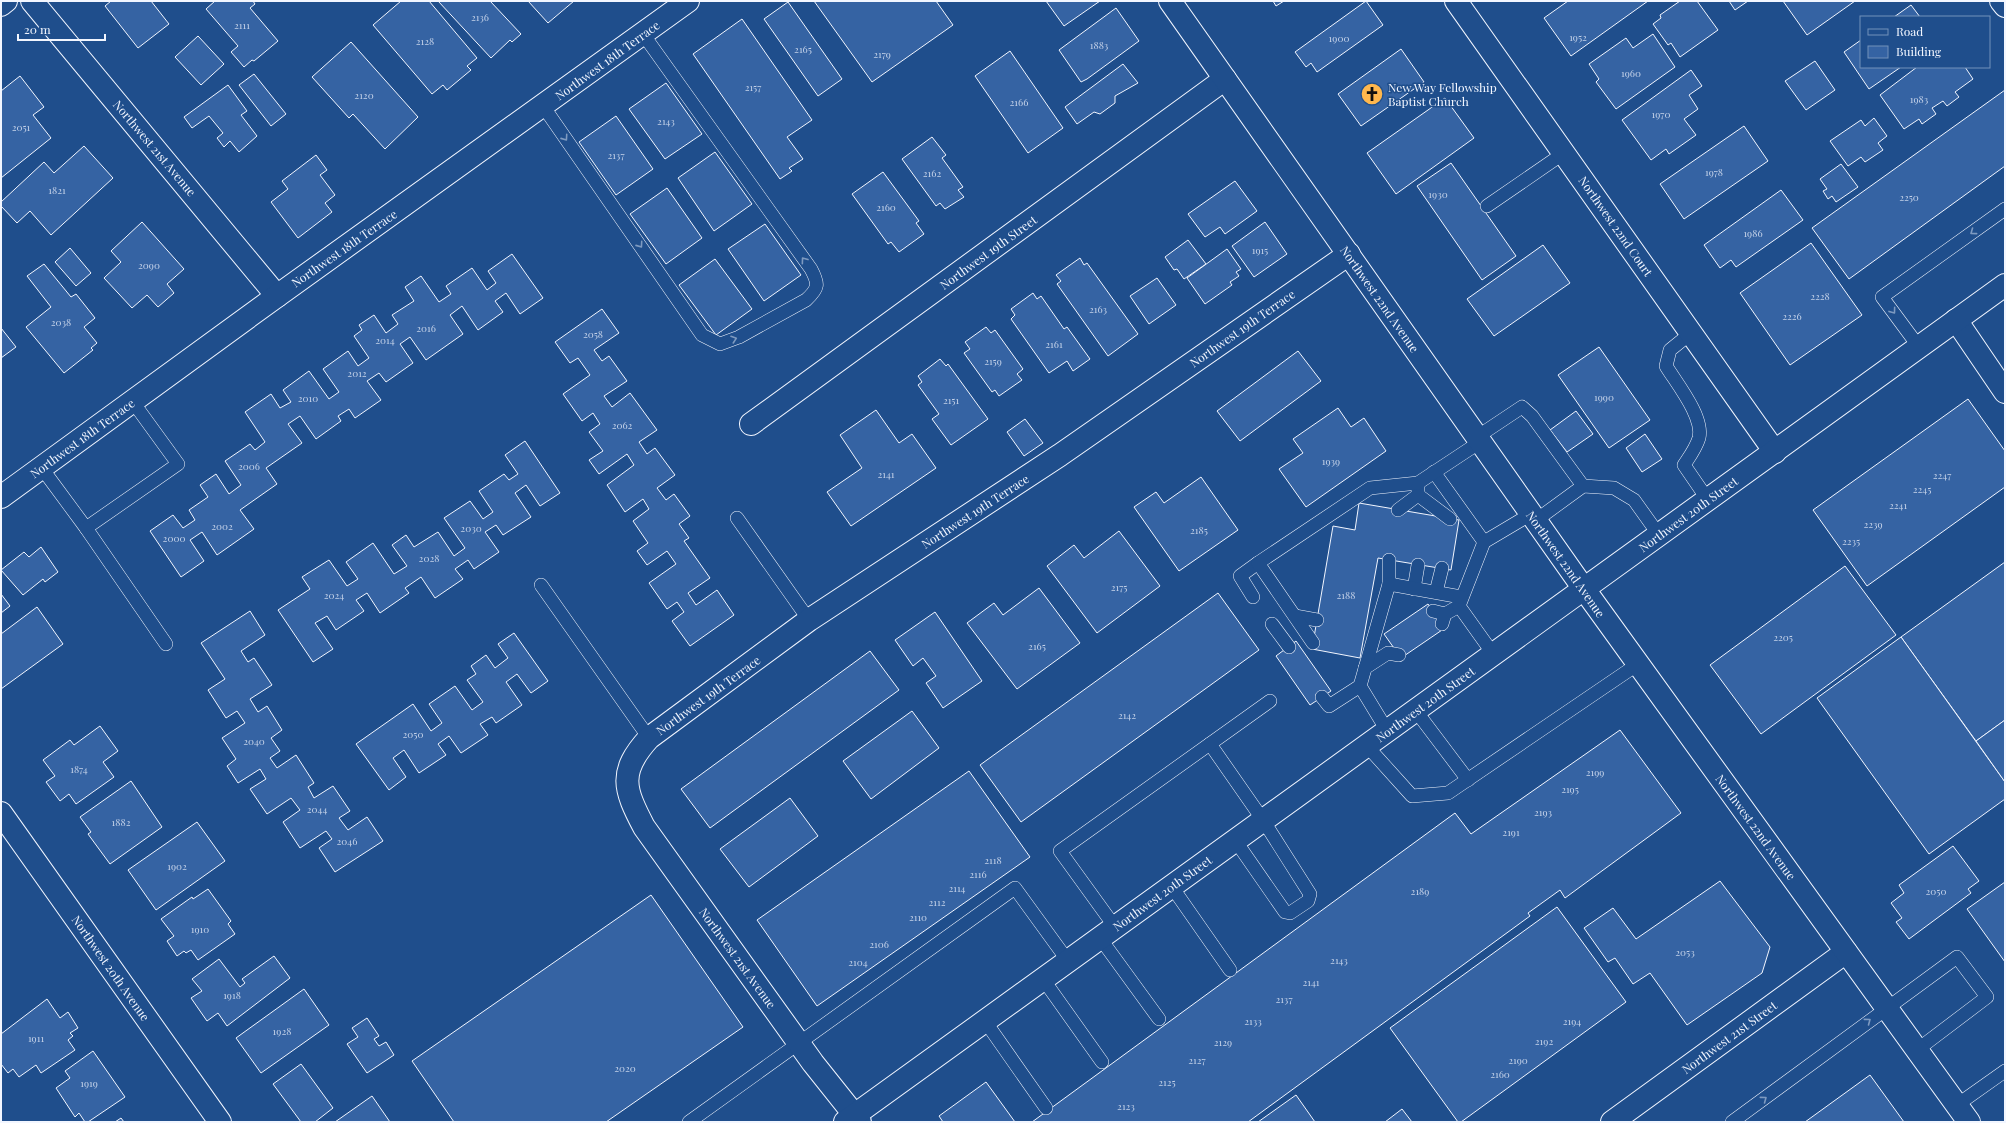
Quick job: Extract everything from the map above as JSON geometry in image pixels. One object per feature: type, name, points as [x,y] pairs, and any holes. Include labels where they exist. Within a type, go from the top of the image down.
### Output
[{"type":"street","points":[[1,5],[6,1]]},
{"type":"street","name":"Northwest 21st Avenue","points":[[32,1],[277,296]]},
{"type":"street","name":"Northwest 18th Terrace","points":[[1,497],[277,296],[688,1]]},
{"type":"street","name":"Northwest 22nd Avenue","points":[[1170,1],[1533,518],[1969,1122]]},
{"type":"street","name":"Northwest 22nd Court","points":[[1456,1],[1775,452]]},
{"type":"street","points":[[2002,1],[2005,6]]},
{"type":"street","name":"Northwest 19th Street","points":[[751,424],[1225,79]]},
{"type":"street","name":"Northwest 19th Terrace","points":[[626,788],[628,769],[635,753],[649,738],[809,620],[1060,455],[1349,254]]},
{"type":"street","name":"Northwest 20th Street","points":[[853,1120],[985,1021],[1235,840],[1388,732],[2005,285]]},
{"type":"street","points":[[1956,320],[2005,392]]},
{"type":"street","name":"Northwest 21st Avenue","points":[[626,788],[644,827],[853,1120]]},
{"type":"street","name":"Northwest 20th Avenue","points":[[1,813],[220,1122]]},
{"type":"street","name":"Northwest 21st Street","points":[[1612,1122],[1846,952]]},
{"type":"lane","points":[[543,106],[702,335],[720,344],[739,337],[806,300],[815,292],[817,281],[811,269],[643,34]]},
{"type":"lane","points":[[1487,206],[1564,153]]},
{"type":"lane","points":[[1919,347],[1882,297],[2005,209]]},
{"type":"lane","points":[[1691,333],[1670,350],[1666,366],[1698,420],[1698,442],[1684,465],[1708,500]]},
{"type":"lane","points":[[86,528],[178,464],[133,402]]},
{"type":"lane","points":[[1398,510],[1434,472],[1522,407],[1532,416],[1582,486]]},
{"type":"lane","points":[[41,468],[86,528],[166,644]]},
{"type":"lane","points":[[1434,472],[1484,542]]},
{"type":"lane","points":[[1440,616],[1460,602],[1484,542],[1533,518],[1582,486],[1614,488],[1634,500],[1659,535]]},
{"type":"lane","points":[[1253,597],[1240,576],[1370,488],[1418,489],[1450,519]]},
{"type":"lane","points":[[1418,489],[1426,515]]},
{"type":"lane","points":[[737,518],[809,620]]},
{"type":"lane","points":[[1322,697],[1329,706],[1360,686],[1365,668],[1366,651],[1371,628],[1389,584],[1389,560]]},
{"type":"lane","points":[[1258,563],[1313,643]]},
{"type":"lane","points":[[1414,589],[1418,565]]},
{"type":"lane","points":[[1436,592],[1442,568]]},
{"type":"lane","points":[[1389,584],[1436,592],[1460,602],[1494,655]]},
{"type":"lane","points":[[541,585],[649,738]]},
{"type":"lane","points":[[1295,616],[1317,620]]},
{"type":"lane","points":[[1272,624],[1289,647]]},
{"type":"lane","points":[[1365,668],[1392,650]]},
{"type":"lane","points":[[1367,746],[1412,796],[1448,793],[1638,664]]},
{"type":"lane","points":[[1360,686],[1388,732]]},
{"type":"lane","points":[[1159,1019],[1060,851],[1270,701]]},
{"type":"lane","points":[[1416,711],[1468,780]]},
{"type":"lane","points":[[1210,744],[1263,820],[1310,894],[1308,901],[1290,913],[1285,912],[1235,840]]},
{"type":"lane","points":[[1172,887],[1230,970]]},
{"type":"lane","points":[[690,1122],[1015,888],[1068,961]]},
{"type":"lane","points":[[1732,1122],[1957,957],[1987,997],[1916,1050]]},
{"type":"lane","points":[[1043,979],[1102,1062]]},
{"type":"lane","points":[[985,1021],[1046,1108]]},
{"type":"lane","points":[[1957,1105],[2005,1071]]},
{"type":"building","points":[[111,1],[151,1],[169,24],[138,48],[105,6]]},
{"type":"building","points":[[215,1],[253,1],[255,4],[250,8],[278,41],[254,61],[252,60],[244,67],[231,52],[238,46],[206,9]]},
{"type":"building","points":[[401,1],[429,1],[477,58],[467,66],[471,70],[447,90],[443,85],[432,94],[373,25]]},
{"type":"building","points":[[438,1],[490,1],[521,34],[512,42],[510,40],[491,58]]},
{"type":"building","points":[[528,1],[574,1],[548,23]]},
{"type":"building","points":[[814,1],[936,1],[953,25],[872,82]]},
{"type":"building","points":[[1046,1],[1100,1],[1064,26]]},
{"type":"building","points":[[1273,1],[1284,1],[1276,6]]},
{"type":"building","points":[[1366,1],[1383,25],[1317,72],[1311,63],[1306,67],[1295,52]]},
{"type":"building","points":[[1568,1],[1648,1],[1571,56],[1544,18]]},
{"type":"building","points":[[1680,1],[1697,1],[1718,30],[1680,57],[1671,43],[1668,45],[1653,24],[1661,18],[1660,15]]},
{"type":"building","points":[[1729,1],[1748,1],[1735,10]]},
{"type":"building","points":[[1783,1],[1855,1],[1807,35]]},
{"type":"building","points":[[788,2],[842,79],[818,96],[764,19]]},
{"type":"building","points":[[1911,5],[1919,16],[1895,16]]},
{"type":"building","points":[[1116,8],[1139,41],[1081,82],[1059,50]]},
{"type":"building","points":[[742,19],[812,120],[787,137],[803,159],[789,168],[792,171],[780,179],[693,54]]},
{"type":"building","points":[[1653,34],[1675,67],[1616,109],[1596,82],[1599,79],[1589,64],[1626,38],[1633,48]]},
{"type":"building","points":[[198,36],[224,64],[201,85],[175,57]]},
{"type":"building","points":[[1860,41],[1860,68],[1900,68],[1869,89],[1844,52]]},
{"type":"building","points":[[351,42],[418,117],[385,149],[353,114],[349,118],[312,77]]},
{"type":"building","points":[[1401,49],[1424,82],[1361,126],[1338,94]]},
{"type":"building","points":[[1010,51],[1063,128],[1028,153],[975,76]]},
{"type":"building","points":[[1815,61],[1835,90],[1806,110],[1785,81]]},
{"type":"building","points":[[1123,64],[1138,83],[1115,96],[1115,103],[1100,114],[1094,112],[1077,124],[1065,107]]},
{"type":"building","points":[[1916,68],[1966,68],[1973,79],[1955,92],[1959,97],[1947,106],[1943,101],[1932,108],[1936,114],[1922,124],[1919,119],[1904,129],[1880,95]]},
{"type":"building","points":[[1691,70],[1702,86],[1689,95],[1698,109],[1684,119],[1696,135],[1669,154],[1666,149],[1651,160],[1622,120]]},
{"type":"building","points":[[254,74],[286,114],[271,126],[239,85]]},
{"type":"building","points":[[20,76],[44,107],[33,115],[51,138],[1,178],[1,91]]},
{"type":"building","points":[[666,83],[702,134],[665,159],[629,109]]},
{"type":"building","points":[[228,85],[247,111],[241,115],[257,136],[239,152],[230,141],[224,147],[217,138],[223,133],[209,116],[192,128],[184,117]]},
{"type":"building","points":[[2005,90],[2005,166],[1849,279],[1812,228]]},
{"type":"building","points":[[1445,98],[1474,138],[1396,194],[1367,153]]},
{"type":"building","points":[[616,116],[653,169],[616,195],[579,142]]},
{"type":"building","points":[[1874,118],[1887,136],[1878,143],[1883,150],[1865,162],[1861,157],[1848,166],[1830,141],[1861,120],[1865,126]]},
{"type":"building","points":[[1744,126],[1768,161],[1684,219],[1660,184]]},
{"type":"building","points":[[932,137],[946,155],[942,158],[963,187],[958,190],[964,197],[945,209],[940,203],[936,206],[902,159]]},
{"type":"building","points":[[84,146],[113,178],[51,235],[30,211],[17,223],[1,206],[1,202],[44,162],[54,173]]},
{"type":"building","points":[[715,152],[752,204],[714,231],[678,178]]},
{"type":"building","points":[[316,155],[327,170],[320,175],[335,195],[325,203],[332,212],[298,238],[271,202],[288,189],[282,181]]},
{"type":"building","points":[[1451,163],[1516,256],[1482,280],[1417,186]]},
{"type":"building","points":[[1841,164],[1858,187],[1836,202],[1832,196],[1828,199],[1823,191],[1827,189],[1820,179]]},
{"type":"building","points":[[883,172],[919,221],[916,223],[924,234],[899,252],[891,242],[888,244],[852,194]]},
{"type":"building","points":[[1235,181],[1257,211],[1225,234],[1220,227],[1205,237],[1188,214]]},
{"type":"building","points":[[667,188],[702,238],[666,264],[630,214]]},
{"type":"building","points":[[1781,190],[1803,220],[1736,267],[1731,260],[1720,268],[1704,245]]},
{"type":"building","points":[[142,222],[184,269],[167,284],[174,293],[158,307],[147,295],[132,308],[104,278],[121,262],[111,251]]},
{"type":"building","points":[[1265,222],[1287,254],[1254,277],[1232,246]]},
{"type":"building","points":[[765,224],[801,275],[764,301],[728,249]]},
{"type":"building","points":[[1188,240],[1206,264],[1184,279],[1177,269],[1174,270],[1165,257]]},
{"type":"building","points":[[1811,243],[1862,315],[1790,365],[1740,293]]},
{"type":"building","points":[[1543,245],[1570,283],[1494,336],[1467,299]]},
{"type":"building","points":[[70,248],[91,273],[76,286],[55,262]]},
{"type":"building","points":[[1227,249],[1241,269],[1236,272],[1239,276],[1230,282],[1232,285],[1205,304],[1187,278]]},
{"type":"building","points":[[512,254],[543,298],[520,314],[506,293],[495,301],[503,312],[478,330],[462,306],[450,315],[463,334],[426,360],[410,337],[400,344],[413,363],[386,382],[379,373],[367,381],[381,400],[355,418],[349,409],[338,416],[341,421],[316,439],[300,416],[288,424],[302,443],[266,468],[277,484],[240,510],[254,529],[217,555],[202,532],[190,540],[204,561],[181,577],[150,531],[173,515],[183,528],[195,520],[189,510],[208,497],[200,485],[216,474],[229,494],[241,485],[225,461],[250,444],[255,450],[265,442],[245,412],[271,394],[280,408],[291,402],[283,390],[309,371],[329,399],[339,392],[323,369],[348,351],[358,366],[369,358],[354,336],[362,330],[359,325],[374,315],[386,333],[398,324],[392,315],[414,301],[405,287],[421,276],[439,302],[451,294],[446,286],[472,268],[487,290],[496,283],[488,271]]},
{"type":"building","points":[[1080,258],[1084,265],[1087,263],[1138,334],[1108,356],[1057,284],[1061,281],[1056,275]]},
{"type":"building","points":[[715,259],[752,309],[716,335],[679,285]]},
{"type":"building","points":[[44,264],[71,297],[76,294],[95,318],[84,327],[97,343],[91,348],[93,350],[64,373],[26,327],[51,307],[27,276]]},
{"type":"building","points":[[1157,278],[1176,305],[1149,324],[1130,296]]},
{"type":"building","points":[[1033,293],[1037,299],[1041,296],[1064,329],[1067,327],[1090,359],[1073,371],[1067,361],[1049,373],[1011,319],[1015,315],[1011,309]]},
{"type":"building","points":[[602,309],[619,333],[594,350],[602,361],[609,356],[627,381],[604,396],[612,407],[630,393],[657,430],[639,442],[647,454],[655,448],[675,475],[657,488],[666,500],[674,494],[690,516],[679,524],[689,538],[684,541],[710,578],[688,593],[696,605],[717,590],[734,615],[690,646],[672,621],[684,612],[677,602],[667,609],[649,583],[676,564],[667,551],[647,565],[637,551],[648,543],[633,521],[649,509],[643,499],[625,512],[607,485],[634,465],[627,454],[599,474],[589,460],[603,451],[589,432],[600,424],[593,413],[582,421],[563,394],[590,375],[578,358],[570,363],[555,342]]},
{"type":"building","points":[[986,327],[991,333],[995,330],[1023,369],[1017,374],[1022,380],[999,396],[995,390],[992,392],[964,353],[970,349],[965,342]]},
{"type":"building","points":[[1,328],[16,347],[1,358]]},
{"type":"building","points":[[1599,347],[1650,420],[1609,448],[1558,375]]},
{"type":"building","points":[[1298,351],[1321,381],[1240,441],[1217,411]]},
{"type":"building","points":[[940,359],[946,366],[948,364],[988,419],[951,445],[932,419],[939,414],[918,385],[922,382],[918,376]]},
{"type":"building","points":[[1968,399],[2005,451],[2005,487],[1867,586],[1813,510]]},
{"type":"building","points":[[1338,408],[1351,427],[1364,418],[1386,451],[1306,507],[1279,469],[1303,453],[1293,439]]},
{"type":"building","points":[[876,410],[899,443],[912,434],[936,468],[851,526],[827,492],[862,468],[840,435]]},
{"type":"building","points":[[1576,411],[1593,434],[1567,452],[1550,430]]},
{"type":"building","points":[[1025,419],[1043,443],[1024,456],[1007,432]]},
{"type":"building","points":[[1645,434],[1662,459],[1642,472],[1626,448]]},
{"type":"building","points":[[525,441],[560,493],[540,506],[526,485],[515,493],[531,517],[503,535],[496,525],[485,532],[499,552],[474,569],[468,560],[455,569],[463,579],[435,598],[421,577],[405,588],[409,593],[380,613],[367,593],[356,600],[364,611],[336,630],[327,616],[315,623],[333,649],[313,662],[278,610],[310,589],[302,577],[329,560],[347,586],[358,579],[346,562],[373,543],[394,574],[407,566],[392,545],[406,535],[414,547],[438,532],[454,556],[465,548],[444,518],[470,501],[483,519],[493,512],[479,491],[504,474],[509,480],[518,474],[505,455]]},
{"type":"building","points":[[1201,477],[1238,530],[1179,571],[1134,507],[1156,492],[1164,503]]},
{"type":"building","points":[[1359,503],[1459,520],[1451,570],[1378,558],[1360,658],[1312,649],[1333,526],[1355,530]]},
{"type":"building","points":[[1119,531],[1160,586],[1097,633],[1047,566],[1074,545],[1084,558]]},
{"type":"building","points":[[41,547],[58,572],[45,582],[43,579],[23,595],[1,570],[24,552],[29,557]]},
{"type":"building","points":[[2005,562],[2005,720],[1976,741],[1901,637]]},
{"type":"building","points":[[1845,566],[1896,635],[1761,734],[1710,665]]},
{"type":"building","points":[[1039,588],[1080,643],[1017,689],[967,623],[994,603],[1003,615]]},
{"type":"building","points":[[1218,593],[1259,650],[1021,822],[980,765]]},
{"type":"building","points":[[1,594],[10,606],[1,613]]},
{"type":"building","points":[[1428,604],[1445,628],[1401,658],[1384,634]]},
{"type":"building","points":[[37,607],[63,644],[1,689],[1,634]]},
{"type":"building","points":[[250,611],[265,635],[241,651],[248,662],[254,658],[272,685],[250,699],[258,712],[267,706],[282,730],[271,738],[280,751],[270,758],[277,768],[296,755],[314,783],[308,787],[314,798],[333,786],[350,811],[339,818],[348,830],[367,817],[383,841],[335,872],[319,848],[332,839],[326,831],[300,848],[283,822],[300,810],[291,798],[267,814],[250,789],[266,779],[260,769],[238,783],[227,766],[236,759],[222,738],[245,723],[237,711],[226,718],[208,690],[225,679],[201,643]]},
{"type":"building","points":[[935,612],[982,681],[943,708],[926,683],[936,676],[923,658],[913,666],[895,640]]},
{"type":"building","points":[[514,633],[548,681],[531,693],[517,674],[506,682],[522,705],[496,723],[492,717],[480,724],[488,735],[461,753],[449,736],[438,744],[446,755],[419,773],[404,750],[393,758],[406,777],[389,790],[356,744],[413,704],[431,731],[442,723],[429,704],[455,686],[472,710],[483,702],[467,680],[476,674],[471,666],[486,655],[495,668],[508,658],[498,644]]},
{"type":"building","points":[[1901,637],[2005,782],[2005,799],[1929,854],[1817,698]]},
{"type":"building","points":[[1296,641],[1331,691],[1310,705],[1276,656]]},
{"type":"building","points":[[870,651],[899,690],[710,828],[681,789]]},
{"type":"building","points":[[912,711],[939,748],[871,799],[843,761]]},
{"type":"building","points":[[2005,720],[2005,782],[1976,741]]},
{"type":"building","points":[[100,726],[118,751],[103,762],[114,777],[76,804],[69,794],[60,801],[46,782],[55,776],[43,760],[70,740],[74,745]]},
{"type":"building","points":[[1620,730],[1681,813],[1565,898],[1560,890],[1528,913],[1530,916],[1248,1122],[1032,1122],[1455,813],[1471,834]]},
{"type":"building","points":[[969,771],[1030,857],[817,1006],[757,920]]},
{"type":"building","points":[[131,781],[162,827],[110,864],[88,834],[91,832],[80,817]]},
{"type":"building","points":[[790,798],[818,836],[749,887],[720,849]]},
{"type":"building","points":[[197,822],[225,861],[156,910],[128,870]]},
{"type":"building","points":[[1953,846],[1979,881],[1968,889],[1971,893],[1909,939],[1896,922],[1902,918],[1891,903],[1904,893],[1899,885]]},
{"type":"building","points":[[1720,881],[1770,947],[1762,973],[1687,1025],[1650,973],[1633,984],[1615,958],[1608,962],[1584,928],[1613,908],[1636,939]]},
{"type":"building","points":[[2005,882],[2005,962],[1967,909]]},
{"type":"building","points":[[208,889],[231,921],[228,924],[235,934],[198,960],[191,950],[186,953],[184,951],[177,956],[167,941],[174,936],[161,919],[192,897],[193,899]]},
{"type":"building","points":[[651,895],[743,1027],[606,1122],[454,1122],[412,1061]]},
{"type":"building","points":[[1557,907],[1626,1002],[1461,1122],[1458,1122],[1390,1028]]},
{"type":"building","points":[[274,956],[290,978],[227,1026],[218,1013],[207,1021],[191,998],[202,991],[192,979],[219,959],[240,987],[245,983],[242,979]]},
{"type":"building","points":[[304,989],[329,1025],[261,1073],[236,1038]]},
{"type":"building","points":[[47,999],[60,1018],[68,1012],[78,1028],[70,1033],[73,1036],[68,1040],[75,1050],[41,1073],[36,1065],[19,1077],[13,1069],[8,1073],[1,1064],[1,1034]]},
{"type":"building","points":[[367,1018],[379,1036],[374,1039],[379,1046],[386,1042],[394,1055],[367,1073],[347,1044],[358,1037],[352,1028]]},
{"type":"building","points":[[93,1051],[125,1097],[88,1122],[85,1122],[79,1113],[75,1117],[56,1088],[70,1078],[65,1071]]},
{"type":"building","points":[[301,1064],[333,1108],[315,1122],[301,1122],[273,1084]]},
{"type":"building","points":[[1870,1075],[1904,1122],[1805,1122]]},
{"type":"building","points":[[986,1082],[1015,1122],[943,1122],[939,1116]]},
{"type":"building","points":[[1296,1095],[1315,1122],[1258,1122]]},
{"type":"building","points":[[372,1096],[390,1122],[335,1122]]},
{"type":"building","points":[[1402,1109],[1412,1122],[1385,1122]]},
{"type":"building","points":[[121,1118],[124,1122],[115,1122]]},
{"type":"place","name":"New Way Fellowship Baptist Church","points":[[1372,94]]}]
